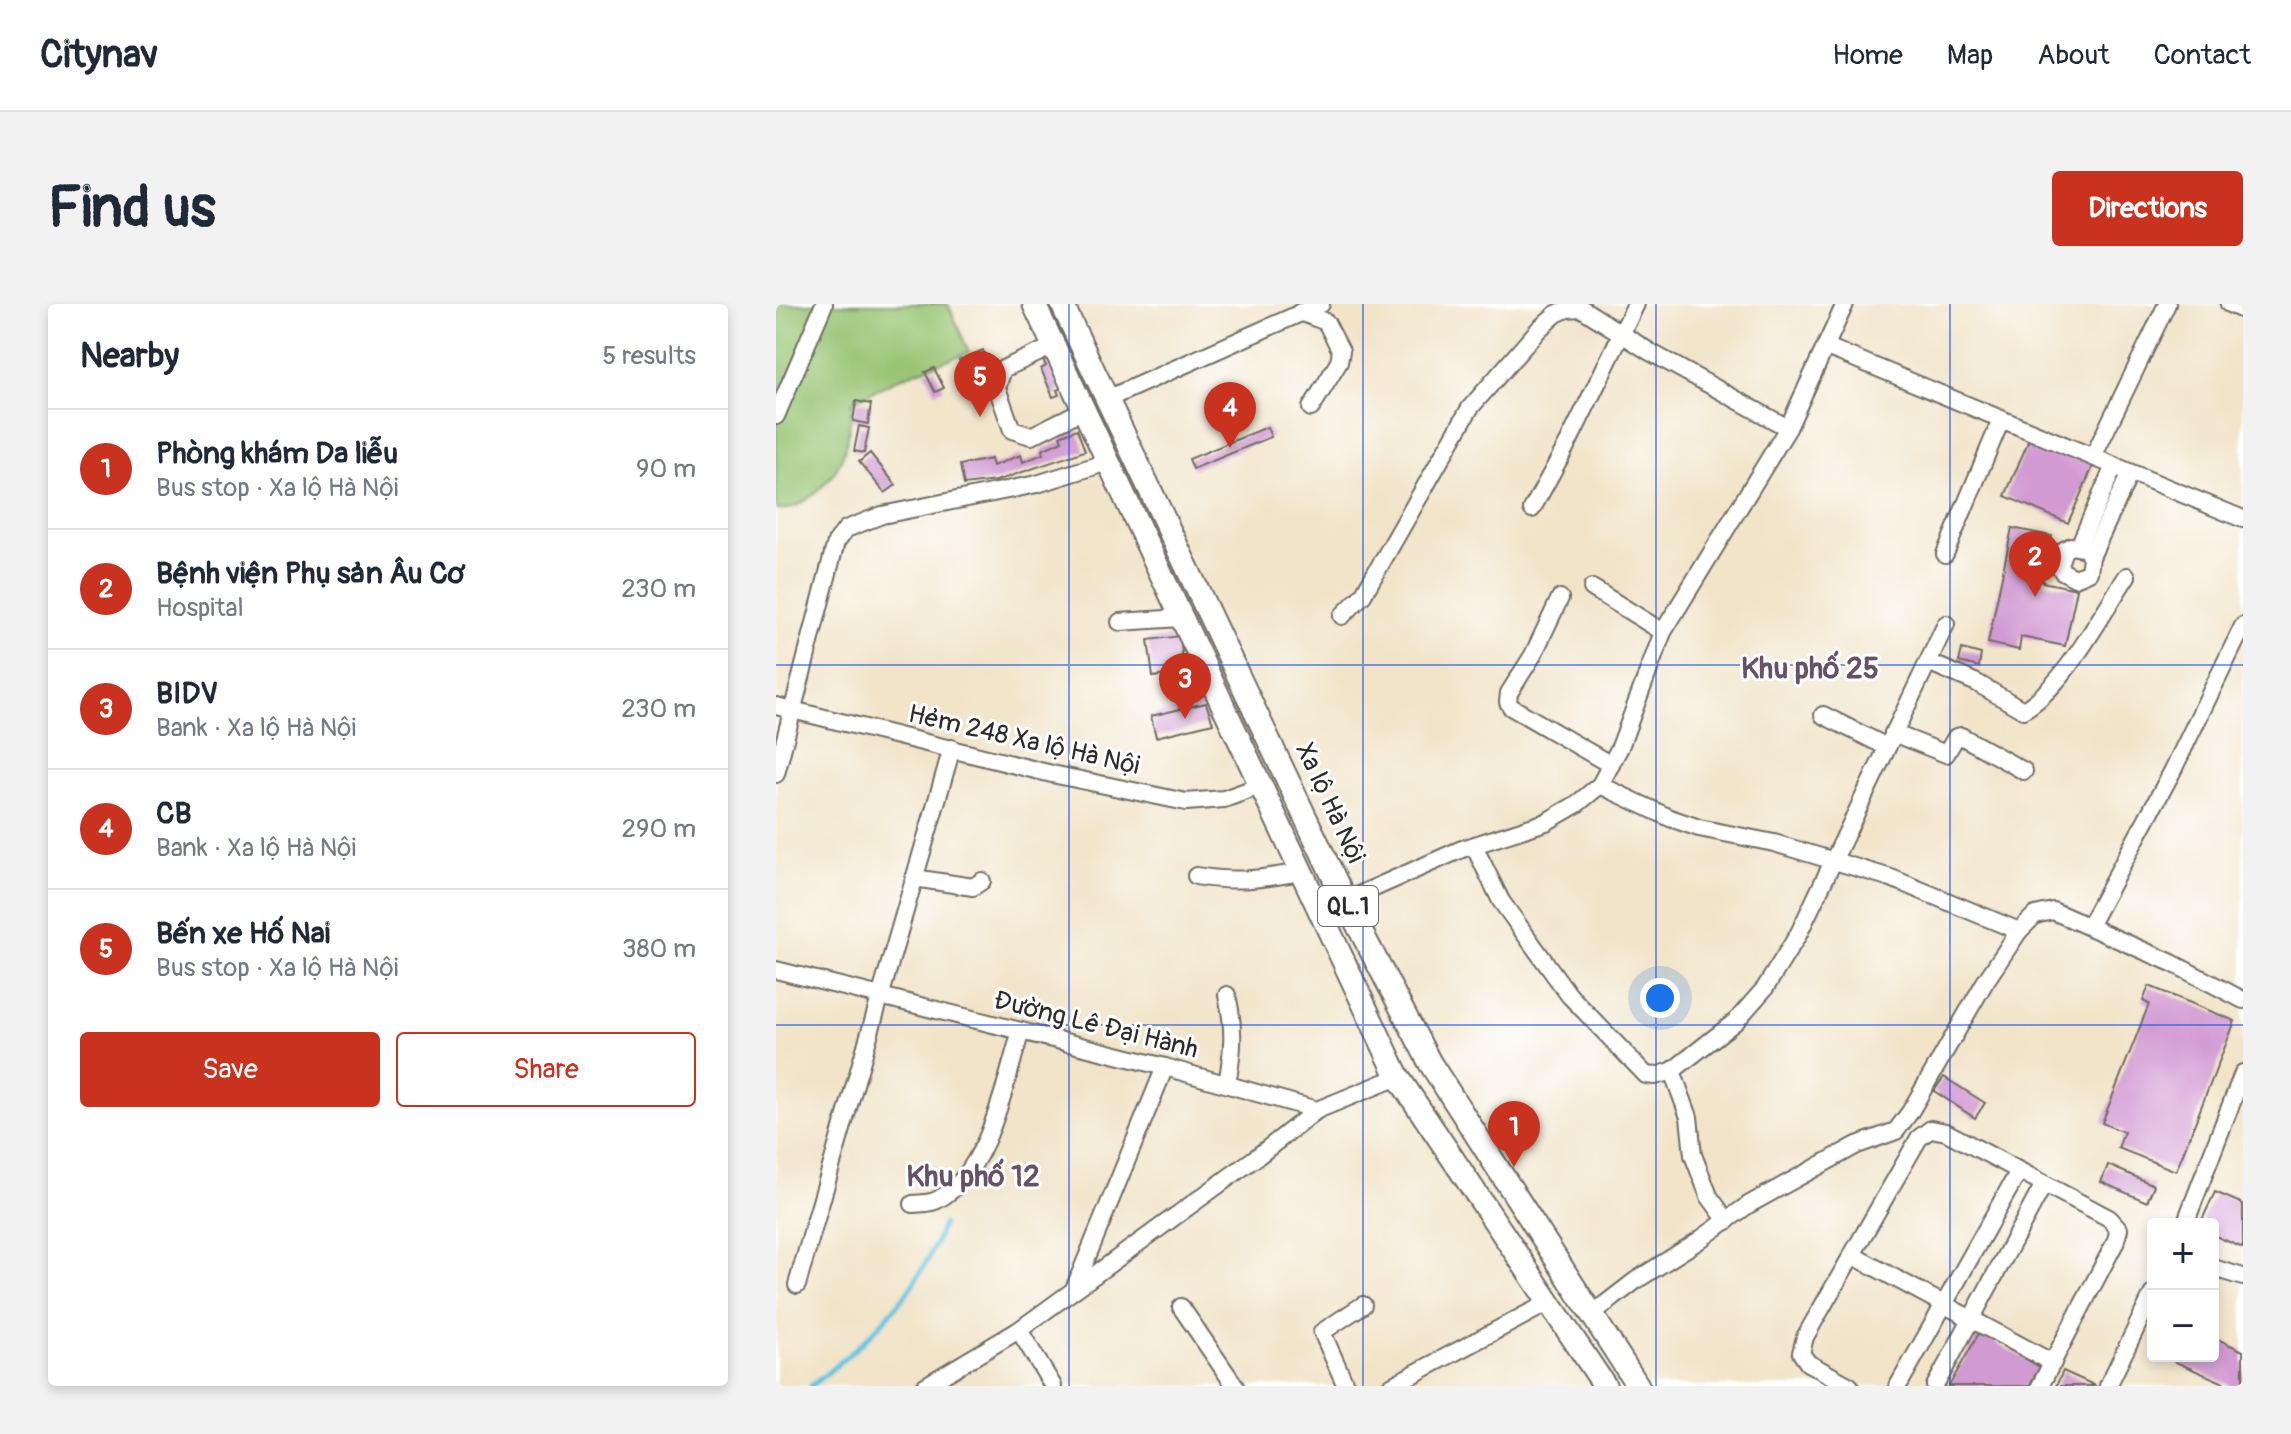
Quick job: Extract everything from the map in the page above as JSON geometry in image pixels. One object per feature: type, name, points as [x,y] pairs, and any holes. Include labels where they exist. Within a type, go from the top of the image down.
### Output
[{"type":"highway","name":"QL.1","points":[[1034,304],[1398,1077],[1605,1386]]},
{"type":"highway","name":"Xa lộ Hà Nội","points":[[1062,304],[1345,901],[1430,1063],[1638,1386]]},
{"type":"highway","points":[[1083,410],[1107,399]]},
{"type":"highway","points":[[1108,462],[1132,452]]},
{"type":"street","points":[[776,416],[824,304]]},
{"type":"street","points":[[1107,399],[1321,304]]},
{"type":"street","points":[[1532,509],[1636,304]]},
{"type":"street","points":[[1345,901],[1462,849],[1546,822],[1577,804],[1600,785],[1611,765],[1663,632],[1788,428],[1845,304]]},
{"type":"street","points":[[2093,457],[2167,304]]},
{"type":"street","points":[[2229,304],[2243,310]]},
{"type":"street","points":[[1342,616],[1363,595],[1470,408],[1539,329],[1567,309],[1581,308],[1788,428]]},
{"type":"street","points":[[1300,312],[1326,322],[1341,351],[1339,362],[1311,408]]},
{"type":"street","points":[[1054,346],[1003,369],[997,388],[1012,430],[1031,436],[1083,410]]},
{"type":"street","points":[[1827,347],[2243,519]]},
{"type":"street","points":[[1945,554],[2001,420]]},
{"type":"street","points":[[776,774],[836,542],[842,532],[882,515],[1037,484],[1108,462]]},
{"type":"street","points":[[2085,551],[2122,470]]},
{"type":"street","points":[[1928,662],[1977,683],[2023,710],[2044,696],[2063,673],[2127,576]]},
{"type":"street","points":[[1592,588],[1663,632]]},
{"type":"street","points":[[1560,598],[1533,655],[1509,693],[1508,702],[1511,707],[1611,765]]},
{"type":"street","points":[[1120,622],[1181,618]]},
{"type":"street","points":[[1474,846],[1501,901],[1569,995],[1646,1075],[1672,1071],[1736,1021],[1765,988],[1798,935],[1946,624]]},
{"type":"street","points":[[2089,926],[2172,772],[2243,626]]},
{"type":"street","name":"Hẻm 248 Xa lộ Hà Nội","points":[[776,706],[1052,774],[1186,802],[1224,799],[1260,786]]},
{"type":"street","points":[[1823,715],[1890,740],[1946,754],[1956,737],[1961,736],[2024,771]]},
{"type":"street","points":[[797,1285],[952,748]]},
{"type":"street","points":[[1600,785],[1670,818],[1699,828],[1774,843],[1891,878],[2019,931]]},
{"type":"street","points":[[1196,876],[1230,882],[1301,872]]},
{"type":"street","points":[[914,878],[973,887],[982,881]]},
{"type":"street","points":[[1591,1315],[1635,1281],[1748,1205],[1857,1145],[1896,1131],[1985,982],[2019,931],[2035,915],[2053,911],[2172,963],[2243,1000]]},
{"type":"street","name":"Đường Lê Đại Hành","points":[[776,970],[1165,1067],[1317,1110]]},
{"type":"street","points":[[1227,995],[1234,1024],[1234,1040],[1227,1084]]},
{"type":"street","points":[[913,1204],[935,1202],[964,1179],[975,1165],[986,1141],[1021,1031]]},
{"type":"street","points":[[1073,1291],[1165,1067]]},
{"type":"street","points":[[1672,1071],[1689,1117],[1693,1155],[1709,1196],[1727,1221]]},
{"type":"street","points":[[2187,1218],[2243,1073]]},
{"type":"street","points":[[925,1386],[1019,1330],[1317,1110],[1398,1077]]},
{"type":"street","points":[[1850,1386],[1808,1363],[1801,1353],[1805,1337],[1919,1138],[1931,1129],[1946,1132],[2109,1218],[2119,1229],[2115,1243],[2040,1386]]},
{"type":"street","points":[[1898,1386],[2019,1171]]},
{"type":"street","points":[[1935,1386],[2044,1184]]},
{"type":"street","points":[[1852,1255],[2053,1363]]},
{"type":"street","points":[[2219,1270],[2243,1277]]},
{"type":"street","points":[[1391,1386],[1548,1303]]},
{"type":"street","points":[[1346,1386],[1322,1332],[1363,1305]]},
{"type":"street","points":[[2108,1386],[2147,1305]]},
{"type":"street","points":[[1181,1307],[1235,1386]]},
{"type":"street","points":[[1019,1330],[1053,1386]]},
{"type":"green space","points":[[776,304],[948,304],[969,352],[904,376],[853,401],[843,455],[832,476],[802,503],[782,509],[776,509]]},
{"type":"building","points":[[983,350],[991,373],[968,382],[959,360]]},
{"type":"building","points":[[1049,355],[1063,387],[1057,390],[1059,395],[1053,397],[1041,369],[1046,366],[1042,358]]},
{"type":"building","points":[[934,368],[944,388],[935,392],[925,372]]},
{"type":"building","points":[[856,401],[871,404],[868,424],[853,421]]},
{"type":"building","points":[[859,426],[869,428],[864,453],[854,451]]},
{"type":"building","points":[[1267,427],[1271,437],[1193,469],[1189,459]]},
{"type":"building","points":[[1077,429],[1085,451],[996,481],[964,485],[960,465],[991,459],[993,466],[1021,455],[1023,462],[1043,454],[1042,450],[1062,441],[1060,436]]},
{"type":"building","points":[[2030,437],[2094,464],[2068,523],[2005,496]]},
{"type":"building","points":[[870,453],[896,485],[885,493],[859,462]]},
{"type":"building","points":[[2012,528],[2052,536],[2042,582],[2077,589],[2065,646],[2021,637],[2019,650],[1988,643]]},
{"type":"building","points":[[1180,636],[1184,672],[1153,677],[1148,640]]},
{"type":"building","points":[[1962,649],[1981,654],[1979,667],[1959,662]]},
{"type":"building","points":[[1206,703],[1213,723],[1156,737],[1151,716]]},
{"type":"building","points":[[2149,986],[2235,1021],[2176,1171],[2118,1148],[2124,1132],[2102,1123],[2149,1004],[2143,1001]]},
{"type":"building","points":[[1944,1077],[1985,1103],[1975,1118],[1934,1091]]},
{"type":"building","points":[[2108,1165],[2154,1185],[2147,1202],[2101,1182]]},
{"type":"building","points":[[2215,1192],[2243,1204],[2243,1248],[2219,1238],[2219,1218],[2203,1218]]},
{"type":"building","points":[[1979,1333],[2040,1367],[2029,1386],[1949,1386]]},
{"type":"building","points":[[2219,1340],[2243,1351],[2243,1386],[2231,1386],[2176,1362],[2219,1362]]},
{"type":"building","points":[[2063,1371],[2096,1386],[2056,1386]]},
{"type":"waterway","points":[[811,1386],[871,1334],[906,1294],[921,1272],[943,1224]]},
{"type":"place","name":"Bến xe Hố Nai","points":[[980,417]]},
{"type":"place","name":"CB","points":[[1230,448]]},
{"type":"place","name":"Bệnh viện Phụ sản Âu Cơ","points":[[2035,597]]},
{"type":"place","name":"BIDV","points":[[1185,719]]},
{"type":"place","name":"Phòng khám Da liễu","points":[[1514,1167]]},
{"type":"district","name":"Khu phố 25","points":[[1810,668]]},
{"type":"district","name":"Khu phố 12","points":[[973,1176]]}]
